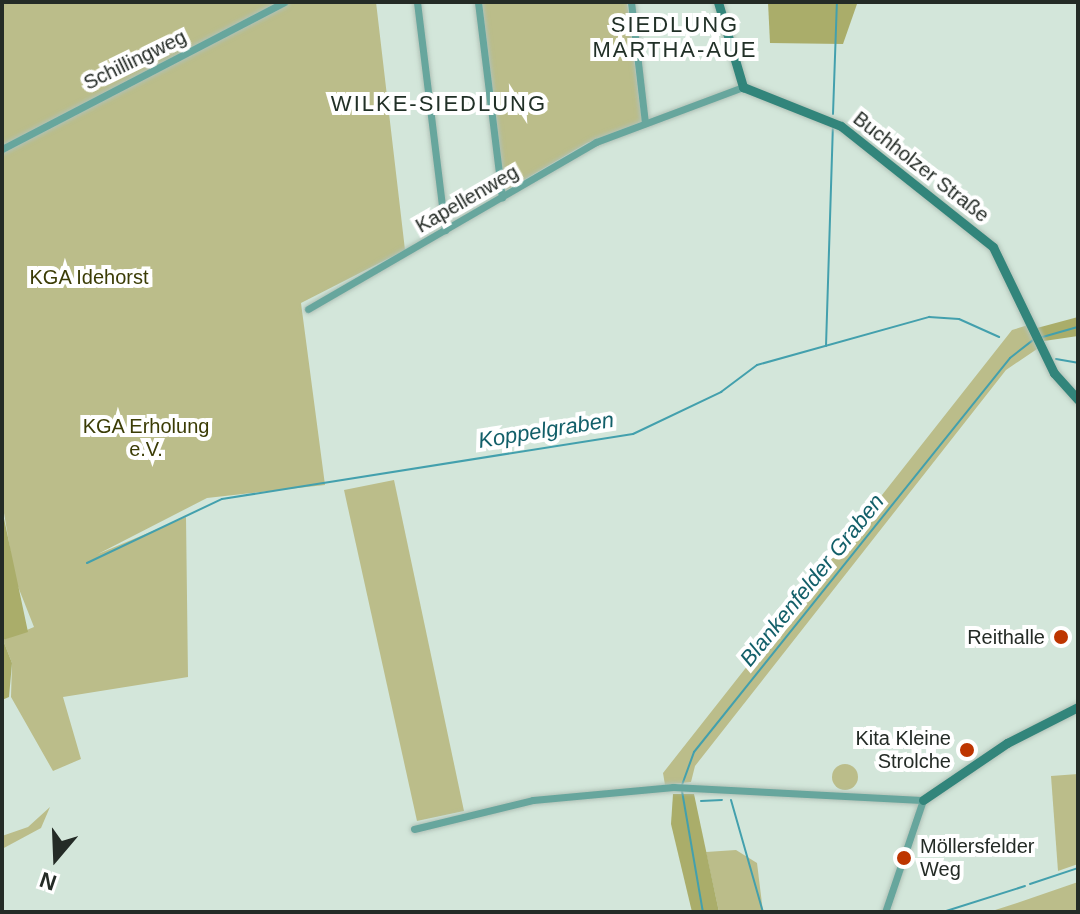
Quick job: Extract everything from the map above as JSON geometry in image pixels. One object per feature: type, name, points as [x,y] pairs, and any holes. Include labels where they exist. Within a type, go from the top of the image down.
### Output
[{"type":"street","name":"Schillingweg","points":[[2,149],[284,2]]},
{"type":"street","points":[[417,2],[445,230]]},
{"type":"street","points":[[478,2],[502,198]]},
{"type":"street","points":[[631,2],[645,123]]},
{"type":"street","points":[[718,2],[743,87]]},
{"type":"street","name":"Kapellenweg","points":[[308,309],[596,142],[743,87]]},
{"type":"street","name":"Buchholzer Straße","points":[[743,87],[841,126],[993,247],[1041,345],[1078,400]]},
{"type":"street","points":[[885,912],[923,800],[1007,743],[1078,707]]},
{"type":"street","points":[[414,829],[533,800],[673,787],[923,800]]},
{"type":"green space","points":[[2,2],[376,2],[405,250],[301,303],[325,485],[207,498],[98,554],[186,517],[188,677],[63,697],[81,759],[53,771],[11,697],[12,663],[3,640],[34,627],[15,579],[2,501]]},
{"type":"green space","points":[[482,2],[627,2],[642,123],[587,143],[505,191]]},
{"type":"green space","points":[[768,2],[857,4],[843,44],[770,43]]},
{"type":"green space","points":[[1078,317],[1078,336],[1044,341],[1037,328]]},
{"type":"green space","points":[[1028,325],[1037,349],[1006,370],[695,766],[691,782],[665,785],[663,773],[1012,330]]},
{"type":"green space","points":[[394,480],[464,811],[417,821],[344,490]]},
{"type":"green space","points":[[2,509],[28,632],[3,640],[12,663],[9,697],[2,700]]},
{"type":"green space","points":[[845,764],[854,768],[858,777],[854,786],[845,790],[836,786],[832,777],[836,768]]},
{"type":"green space","points":[[1078,774],[1078,864],[1058,871],[1051,776]]},
{"type":"green space","points":[[673,794],[694,794],[719,912],[692,912],[671,824]]},
{"type":"green space","points":[[50,807],[41,828],[2,849],[2,836],[28,827]]},
{"type":"green space","points":[[736,850],[757,863],[763,912],[719,912],[706,852]]},
{"type":"green space","points":[[1078,882],[1078,912],[989,912],[1017,903]]},
{"type":"waterway","points":[[833,114],[837,2]]},
{"type":"waterway","points":[[826,346],[833,129]]},
{"type":"waterway","name":"Koppelgraben","points":[[87,563],[222,499],[633,434],[721,392],[757,365],[929,317],[959,319],[999,337]]},
{"type":"waterway","name":"Blankenfelder Graben","points":[[1039,338],[1078,327]]},
{"type":"waterway","name":"Blankenfelder Graben","points":[[682,785],[694,752],[1010,358],[1033,340]]},
{"type":"waterway","points":[[1056,359],[1078,363]]},
{"type":"waterway","name":"Blankenfelder Graben","points":[[682,791],[703,912]]},
{"type":"waterway","points":[[701,801],[722,800]]},
{"type":"waterway","points":[[731,800],[763,912]]},
{"type":"waterway","points":[[1030,884],[1078,868]]},
{"type":"waterway","points":[[943,912],[1025,886]]},
{"type":"place","name":"Reithalle","points":[[1061,637]]},
{"type":"place","name":"Kita Kleine Strolche","points":[[967,750]]},
{"type":"place","name":"Möllersfelder Weg","points":[[904,858]]},
{"type":"district","name":"SIEDLUNG MARTHA-AUE","points":[[675,36]]},
{"type":"district","name":"WILKE-SIEDLUNG","points":[[439,104]]},
{"type":"park label","name":"KGA Idehorst","points":[[89,277]]},
{"type":"park label","name":"KGA Erholung e.V.","points":[[146,438]]}]
